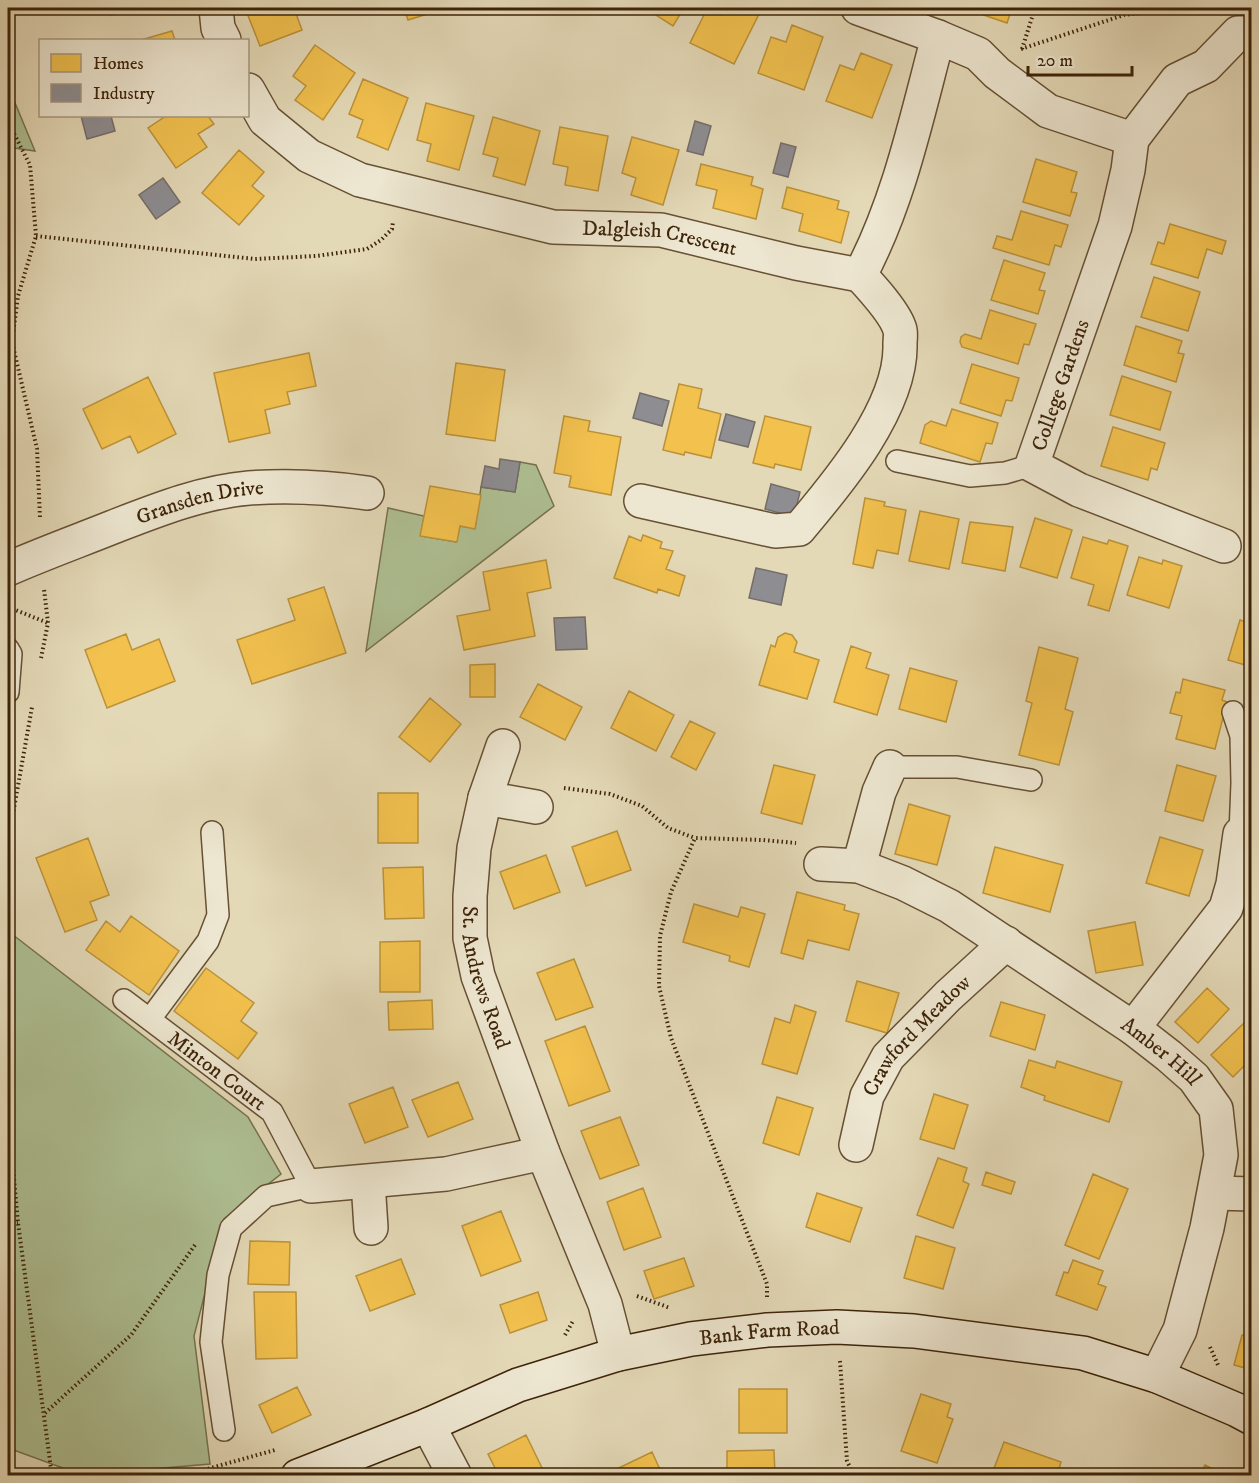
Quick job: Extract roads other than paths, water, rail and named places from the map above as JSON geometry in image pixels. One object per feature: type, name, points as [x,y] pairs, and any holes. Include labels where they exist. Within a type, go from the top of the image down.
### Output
[{"type":"street","points":[[216,8],[218,28],[224,39]]},
{"type":"street","points":[[858,8],[978,54],[997,73],[1048,111],[1132,139],[1177,80],[1206,66],[1238,33],[1251,33]]},
{"type":"street","points":[[641,501],[775,531],[799,530],[855,459],[889,399],[901,359],[900,330],[884,303],[860,275],[876,245],[889,208],[938,37]]},
{"type":"street","name":"Dalgleish Crescent","points":[[249,92],[265,120],[309,156],[360,180],[553,227],[661,230],[796,263],[860,275]]},
{"type":"street","name":"College Gardens","points":[[1132,139],[1128,170],[1115,226],[1032,465],[1079,490],[1224,546]]},
{"type":"street","name":"Gransden Drive","points":[[8,569],[164,507],[237,490],[288,486],[327,487],[367,493]]},
{"type":"street","name":"St. Andrews Road","points":[[503,746],[485,798],[474,848],[470,896],[471,938],[478,976],[543,1153],[604,1304],[618,1354]]},
{"type":"street","points":[[859,866],[879,792],[890,767]]},
{"type":"street","points":[[485,798],[536,807]]},
{"type":"street","points":[[1133,1028],[1226,908],[1233,884],[1240,834]]},
{"type":"street","name":"Amber Hill","points":[[821,864],[859,866],[903,883],[949,906],[1133,1028],[1194,1078],[1216,1109],[1221,1155],[1215,1193],[1180,1330],[1157,1376]]},
{"type":"street","name":"Crawford Meadow","points":[[856,1145],[867,1096],[888,1057],[948,996],[1006,943]]},
{"type":"street","points":[[311,1186],[446,1173],[543,1153]]},
{"type":"street","points":[[368,1182],[371,1228]]},
{"type":"street","points":[[1215,1193],[1251,1194]]},
{"type":"street","name":"Bank Farm Road","points":[[298,1476],[428,1425],[518,1385],[618,1354],[691,1339],[767,1330],[837,1327],[925,1332],[1083,1353],[1157,1376],[1251,1418]]},
{"type":"street","points":[[428,1425],[456,1476]]},
{"type":"lane","points":[[897,460],[970,476],[1005,473],[1032,465]]},
{"type":"lane","points":[[8,649],[11,654],[8,692]]},
{"type":"lane","points":[[1233,712],[1240,736],[1242,754],[1240,834]]},
{"type":"lane","points":[[890,767],[957,767],[1031,780]]},
{"type":"lane","points":[[150,1019],[208,941],[218,915],[212,832]]},
{"type":"lane","name":"Minton Court","points":[[124,1000],[272,1112],[311,1186]]},
{"type":"lane","points":[[224,1430],[210,1342],[218,1275],[231,1228],[266,1196],[311,1186]]}]
